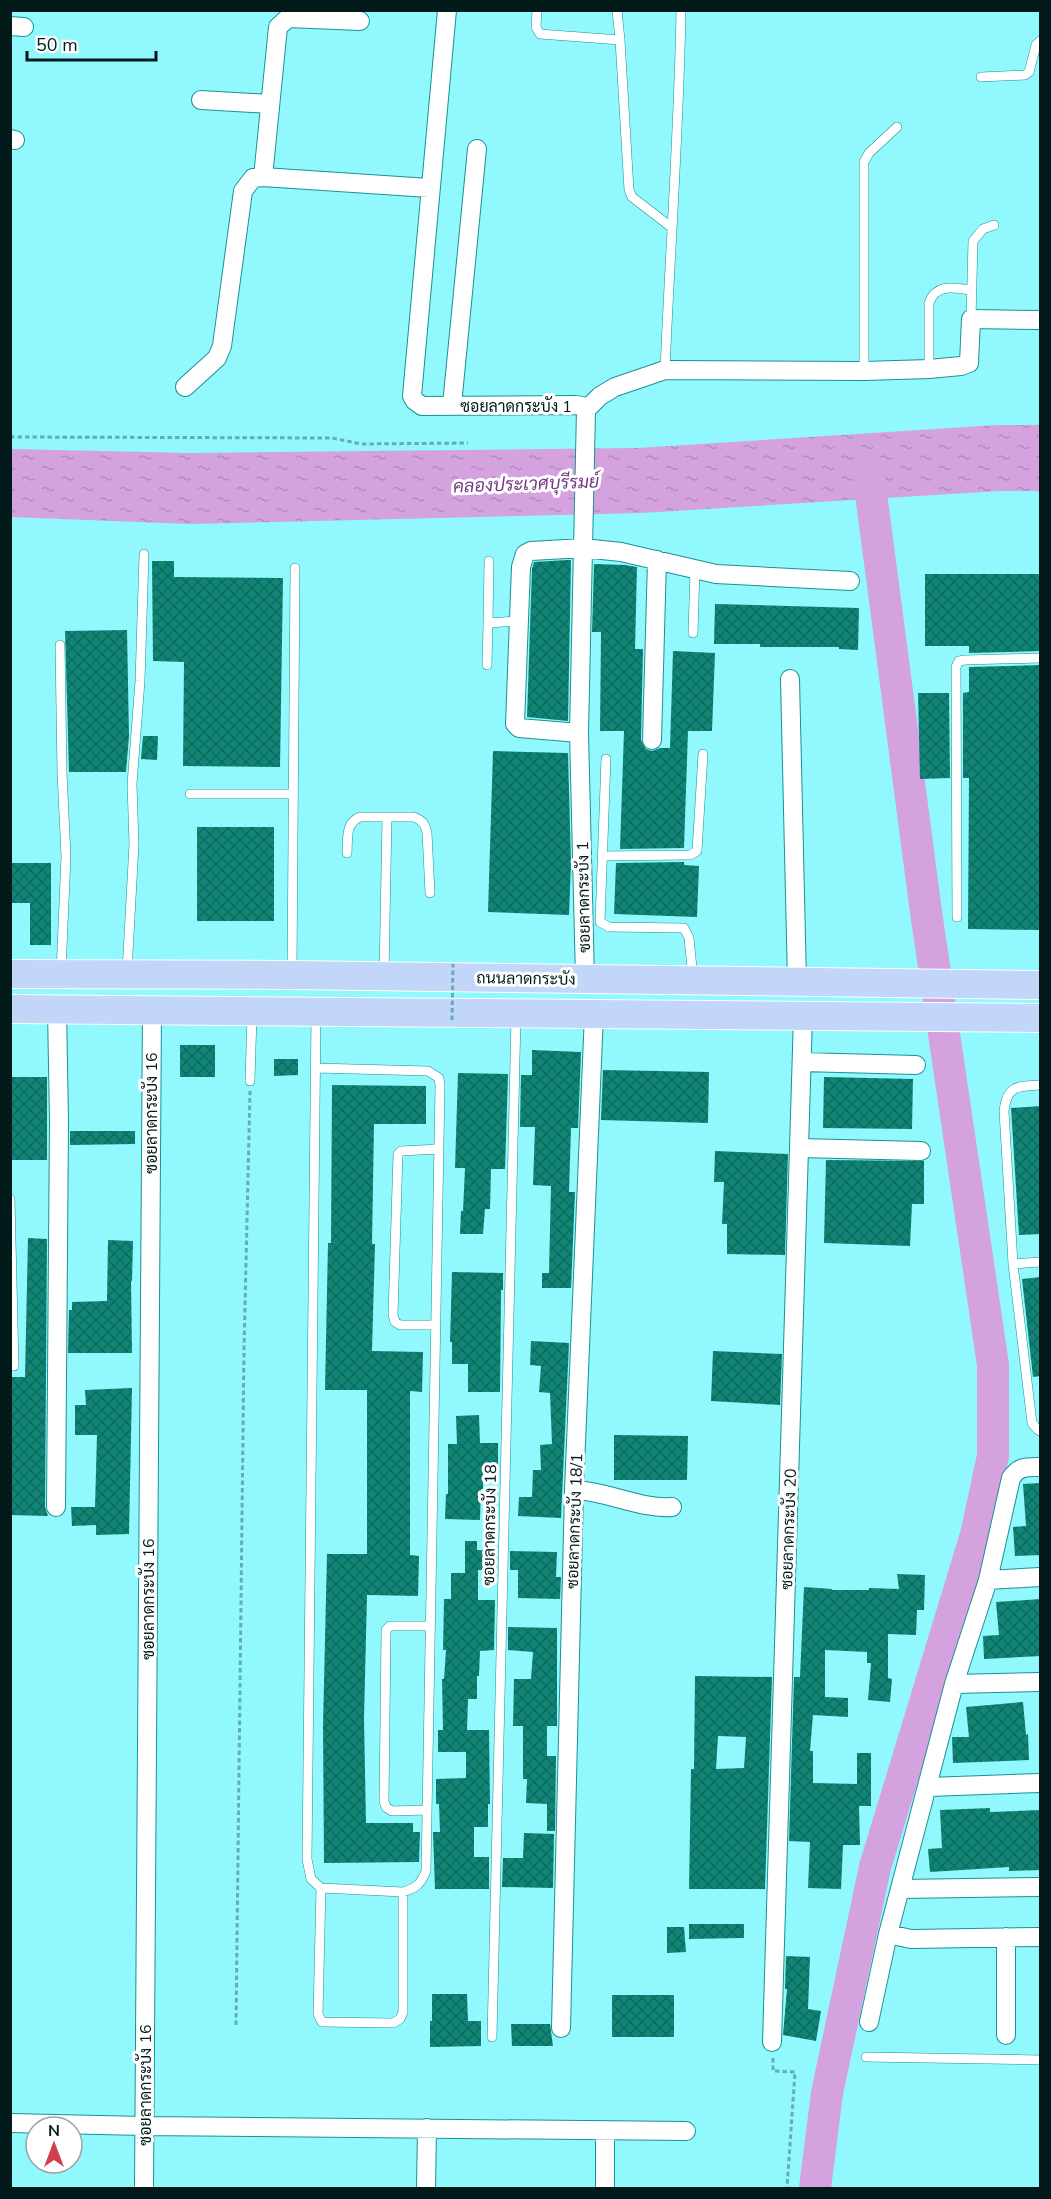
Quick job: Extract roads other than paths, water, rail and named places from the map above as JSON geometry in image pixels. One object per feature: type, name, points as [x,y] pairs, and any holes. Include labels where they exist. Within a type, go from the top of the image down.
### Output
[{"type":"main road","name":"ถนนลาดกระบัง","points":[[10,974],[292,975],[1030,985]]},
{"type":"main road","points":[[10,1009],[1034,1018]]},
{"type":"street","name":"ซอยลาดกระบัง 1","points":[[447,10],[411,391],[415,401],[422,406],[576,405],[586,410],[579,733],[585,979]]},
{"type":"street","points":[[262,177],[278,27],[288,18],[360,21]]},
{"type":"street","points":[[201,100],[270,104]]},
{"type":"street","points":[[452,405],[477,149]]},
{"type":"street","points":[[185,387],[217,358],[222,346],[243,191],[253,178],[429,188]]},
{"type":"street","points":[[586,410],[600,396],[615,387],[665,370],[864,371],[961,366],[969,363],[971,319],[1041,320]]},
{"type":"street","points":[[579,733],[516,726],[521,567],[525,554],[584,541],[716,574],[850,581]]},
{"type":"street","points":[[652,740],[657,560]]},
{"type":"street","points":[[790,679],[796,982]]},
{"type":"street","points":[[56,1507],[59,1132],[57,1009]]},
{"type":"street","name":"ซอยลาดกระบัง 16","points":[[144,2188],[152,1009]]},
{"type":"street","name":"ซอยลาดกระบัง 18/1","points":[[561,2028],[574,1490],[594,1014]]},
{"type":"street","name":"ซอยลาดกระบัง 20","points":[[772,2042],[803,1016]]},
{"type":"street","points":[[802,1062],[916,1065]]},
{"type":"street","points":[[799,1148],[921,1151]]},
{"type":"street","points":[[869,2022],[888,1934],[929,1787],[954,1684],[988,1580],[1011,1478],[1016,1470],[1023,1467],[1041,1467]]},
{"type":"street","points":[[574,1490],[589,1490],[643,1506],[672,1507]]},
{"type":"street","points":[[988,1580],[1041,1577]]},
{"type":"street","points":[[954,1684],[1041,1682]]},
{"type":"street","points":[[929,1787],[1041,1783]]},
{"type":"street","points":[[900,1889],[1041,1887]]},
{"type":"street","points":[[888,1934],[911,1939],[1041,1937]]},
{"type":"street","points":[[1006,1938],[1006,2035]]},
{"type":"street","points":[[10,2122],[144,2126],[686,2131]]},
{"type":"street","points":[[426,2128],[426,2188]]},
{"type":"street","points":[[604,2188],[605,2130]]},
{"type":"lane","points":[[537,10],[536,27],[540,34],[620,40]]},
{"type":"lane","points":[[617,10],[629,190],[632,197],[671,227]]},
{"type":"lane","points":[[665,370],[671,227],[680,106],[681,10]]},
{"type":"lane","points":[[981,77],[1025,75],[1029,72],[1036,45],[1041,41]]},
{"type":"lane","points":[[864,371],[864,162],[869,153],[897,127]]},
{"type":"lane","points":[[971,319],[973,241],[983,229],[994,225]]},
{"type":"lane","points":[[929,369],[929,303],[932,294],[938,290],[950,288],[971,290]]},
{"type":"lane","points":[[127,975],[134,844],[132,784],[140,681],[144,554]]},
{"type":"lane","points":[[488,665],[489,561]]},
{"type":"lane","points":[[292,975],[295,568]]},
{"type":"lane","points":[[693,633],[695,569]]},
{"type":"lane","points":[[488,623],[519,621]]},
{"type":"lane","points":[[60,645],[66,856],[61,974]]},
{"type":"lane","points":[[957,917],[956,667],[959,661],[965,660],[1041,658]]},
{"type":"lane","points":[[602,856],[690,855],[697,851],[703,754]]},
{"type":"lane","points":[[606,759],[600,922],[609,927],[684,928],[689,938],[693,981]]},
{"type":"lane","points":[[190,794],[292,794]]},
{"type":"lane","points":[[347,853],[349,826],[354,820],[360,817],[414,818],[425,824],[427,832],[430,893]]},
{"type":"lane","points":[[384,977],[387,818]]},
{"type":"lane","points":[[250,1081],[252,1010]]},
{"type":"lane","points":[[315,1011],[307,1859],[311,1879],[321,1888],[403,1892],[415,1888],[422,1881],[426,1871],[440,1086],[439,1078],[428,1071],[316,1068]]},
{"type":"lane","name":"ซอยลาดกระบัง 18","points":[[492,2037],[516,1013]]},
{"type":"lane","points":[[1041,1085],[1018,1086],[1007,1097],[1004,1108],[1013,1264],[1032,1423],[1036,1429],[1041,1431]]},
{"type":"lane","points":[[436,1325],[400,1325],[395,1322],[394,1304],[398,1154],[439,1149]]},
{"type":"lane","points":[[10,1199],[14,1366]]},
{"type":"lane","points":[[1013,1264],[1041,1262]]},
{"type":"lane","points":[[427,1810],[392,1811],[386,1807],[384,1800],[386,1630],[390,1626],[430,1626]]},
{"type":"lane","points":[[321,1888],[318,2014],[322,2022],[333,2024],[393,2023],[400,2019],[403,2012],[403,1892]]},
{"type":"lane","points":[[866,2057],[1041,2060]]},
{"type":"water","name":"คลองประเวศบุรีรมย์","points":[[998,425],[1040,425],[1040,491],[1000,491],[641,513],[190,524],[11,517],[11,449],[192,453],[638,448]]},
{"type":"waterway","points":[[815,2188],[827,2093],[875,1867],[976,1535],[993,1456],[993,1365],[926,912],[868,471]]}]
